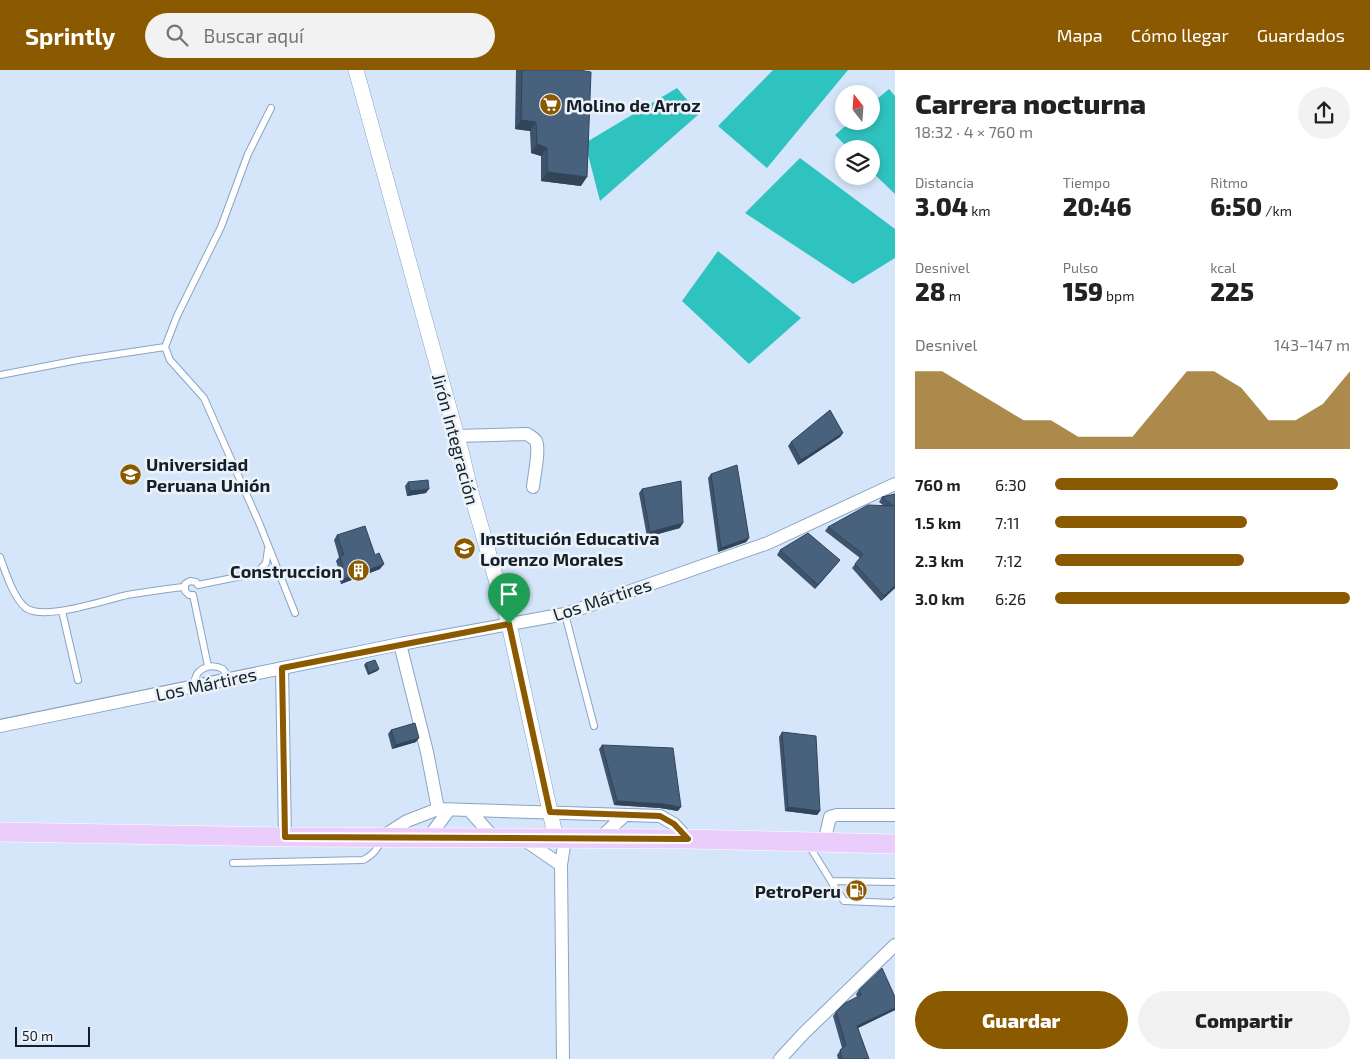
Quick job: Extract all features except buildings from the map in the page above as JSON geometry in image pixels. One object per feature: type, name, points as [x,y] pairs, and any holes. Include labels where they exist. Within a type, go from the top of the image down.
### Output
[{"type":"main road","points":[[0,832],[285,837],[688,839],[895,844]]},
{"type":"street","name":"Jirón Integración","points":[[356,70],[509,624],[550,812],[561,839]]},
{"type":"street","points":[[456,436],[527,434],[532,437],[536,440],[537,448],[533,486]]},
{"type":"street","name":"Los Mártires","points":[[0,726],[400,644],[565,614],[768,543],[895,484]]},
{"type":"street","points":[[400,644],[427,752],[444,809],[428,838]]},
{"type":"street","points":[[282,668],[285,837]]},
{"type":"street","points":[[382,837],[407,821],[444,809],[660,816],[674,824],[688,839]]},
{"type":"street","points":[[470,810],[494,838]]},
{"type":"street","points":[[598,840],[625,815]]},
{"type":"street","points":[[816,843],[830,817],[837,815],[895,815]]},
{"type":"street","points":[[523,839],[561,864]]},
{"type":"street","points":[[561,839],[563,1059]]},
{"type":"street","points":[[780,1059],[804,1033],[895,947]]},
{"type":"lane","points":[[271,108],[248,154],[221,227],[177,316],[164,347],[170,360],[204,398],[295,613]]},
{"type":"lane","points":[[0,375],[78,360],[164,347]]},
{"type":"lane","points":[[198,585],[257,573],[266,563],[268,548]]},
{"type":"lane","points":[[0,557],[16,595],[26,608],[36,612],[62,611],[127,595],[166,588],[184,587]]},
{"type":"lane","points":[[184,587],[190,580],[196,582],[198,591],[193,595]]},
{"type":"lane","points":[[184,587],[186,593],[193,595]]},
{"type":"lane","points":[[193,595],[208,666]]},
{"type":"lane","points":[[62,611],[78,680]]},
{"type":"lane","points":[[565,614],[594,726]]},
{"type":"lane","points":[[195,686],[194,680],[197,673],[208,666],[223,669],[229,679]]},
{"type":"lane","points":[[233,864],[363,860],[372,856],[378,849],[382,837]]},
{"type":"lane","points":[[816,843],[832,882],[844,901],[893,903],[895,901]]},
{"type":"lane","points":[[832,882],[895,882]]},
{"type":"shaded area","points":[[773,70],[848,70],[767,168],[718,126]]},
{"type":"shaded area","points":[[677,88],[699,114],[600,201],[585,143]]},
{"type":"shaded area","points":[[889,89],[895,96],[895,194],[880,180],[880,140],[840,140],[835,135],[841,130],[880,130],[880,96]]},
{"type":"shaded area","points":[[800,158],[895,229],[895,258],[853,284],[745,213]]},
{"type":"shaded area","points":[[718,251],[801,318],[749,364],[682,301]]},
{"type":"place","name":"Molino de Arroz","points":[[550,105]]},
{"type":"place","name":"Universidad Peruana Unión","points":[[130,474]]},
{"type":"place","name":"Institución Educativa Lorenzo Morales","points":[[464,548]]},
{"type":"place","name":"Construccion","points":[[358,571]]},
{"type":"place","name":"PetroPeru","points":[[857,891]]},
{"type":"route","points":[[509,624],[550,812],[660,816],[674,824],[688,839],[285,837],[282,668],[509,624]]}]
